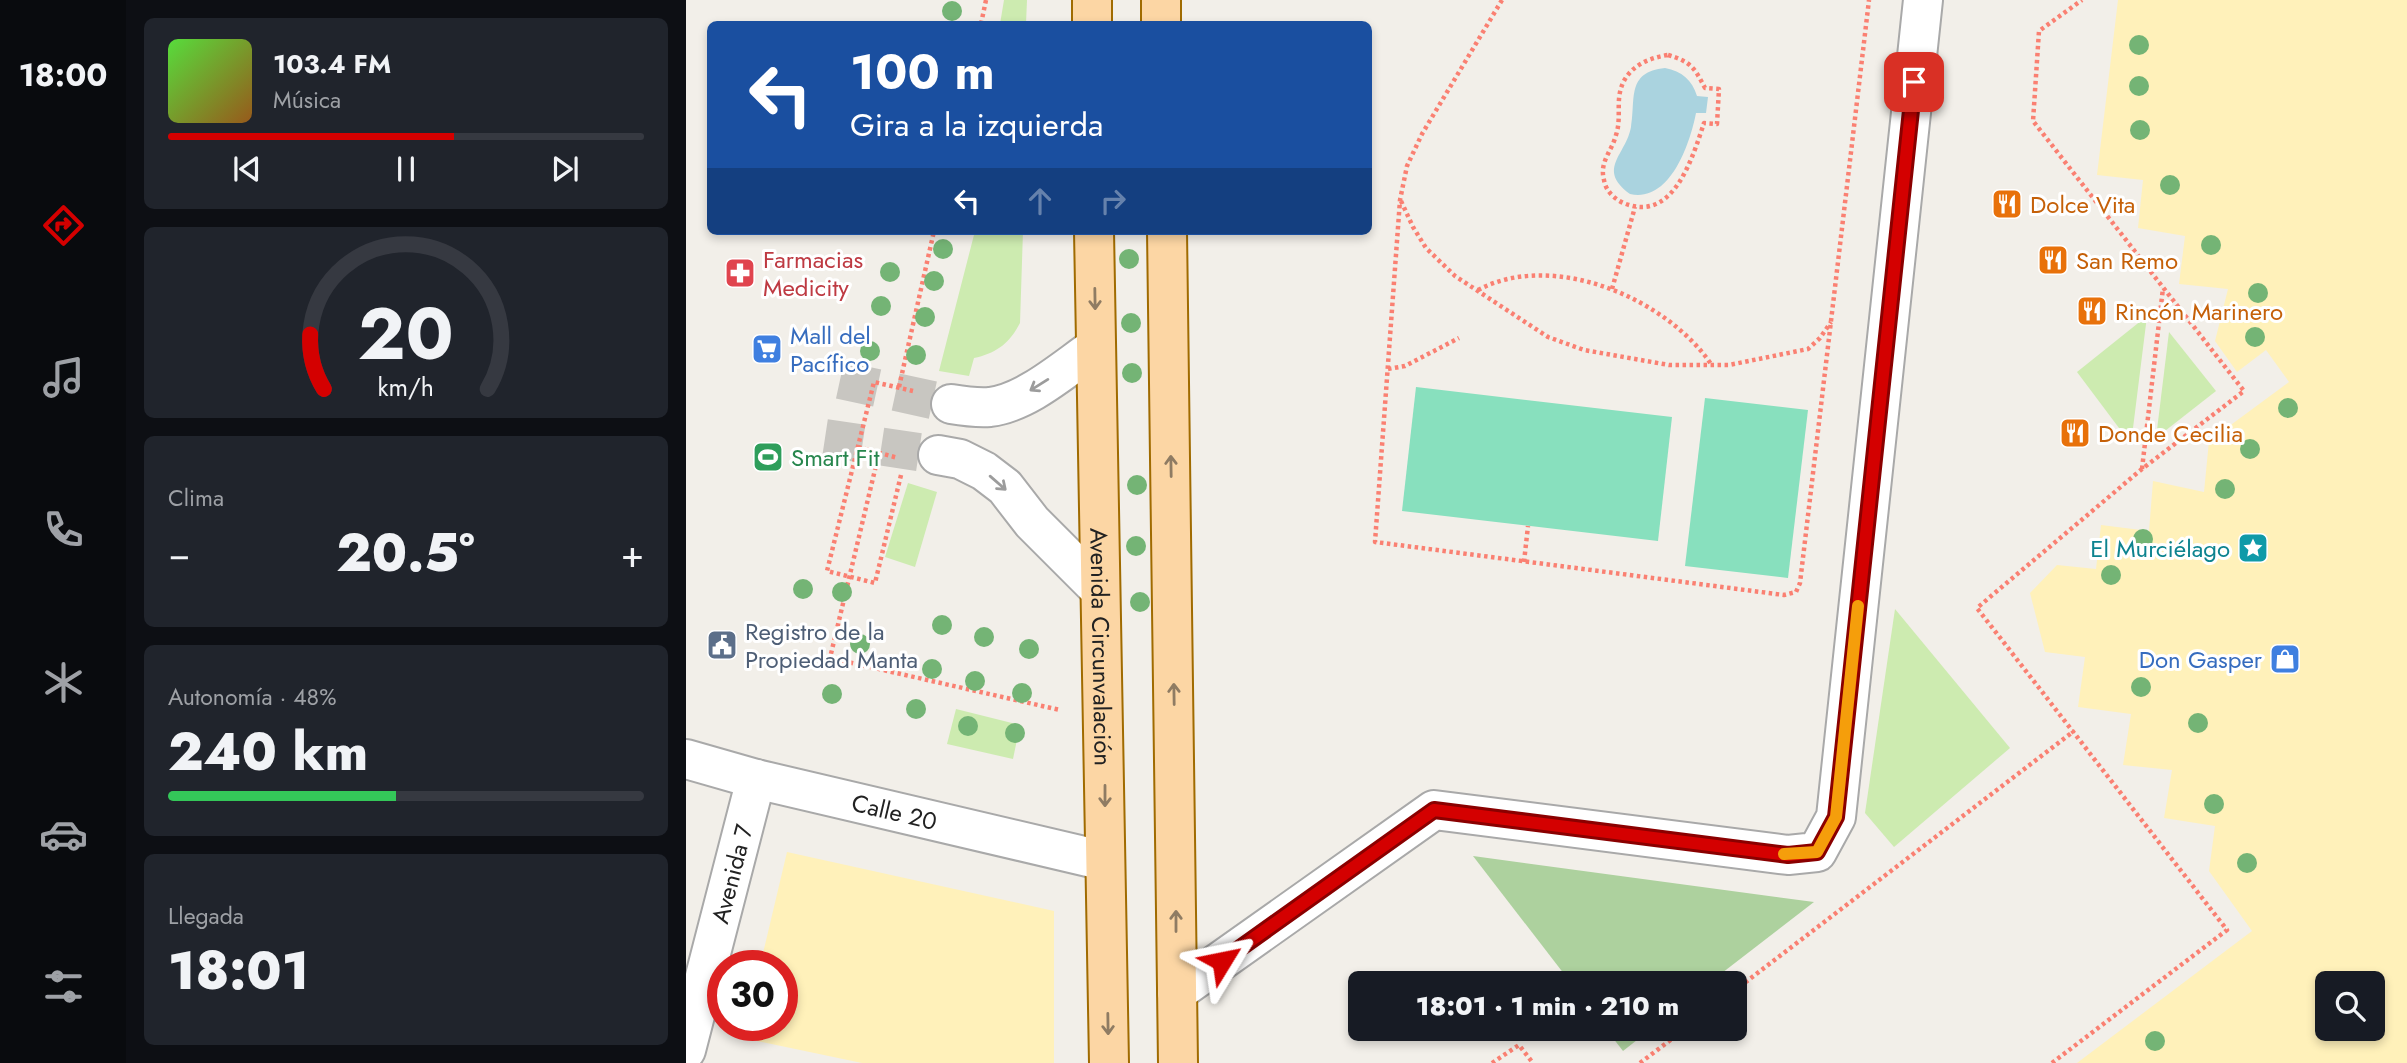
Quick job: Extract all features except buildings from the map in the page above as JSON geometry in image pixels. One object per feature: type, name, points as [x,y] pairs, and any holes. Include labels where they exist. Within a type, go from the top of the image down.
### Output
[{"type":"main road","points":[[1092,0],[1092,21]]},
{"type":"main road","points":[[1161,0],[1161,21]]},
{"type":"main road","name":"Avenida Circunvalación","points":[[1094,235],[1109,1063]]},
{"type":"main road","points":[[1167,235],[1178,1063]]},
{"type":"street","points":[[1177,992],[1434,810],[1788,855],[1817,852],[1836,817],[1923,0]]},
{"type":"street","points":[[936,398],[990,407],[1013,400],[1035,389],[1096,347]]},
{"type":"street","points":[[922,457],[960,459],[984,471],[1005,488],[1032,522],[1100,590]]},
{"type":"street","name":"Calle 20","points":[[686,760],[1105,861]]},
{"type":"street","name":"Avenida 7","points":[[686,1050],[756,779]]},
{"type":"path","points":[[982,21],[986,0]]},
{"type":"path","points":[[1502,0],[1422,134],[1406,166],[1400,200],[1375,542],[1784,596],[1796,592],[1800,583],[1869,0]]},
{"type":"path","points":[[2052,1063],[2227,930],[1977,608],[2142,469],[2244,391],[2033,121],[2039,31],[2082,0]]},
{"type":"path","points":[[1668,55],[1686,61],[1697,72],[1705,88],[1719,89],[1717,124],[1704,123],[1693,156],[1672,193],[1655,206],[1635,207],[1618,202],[1604,182],[1603,164],[1616,138],[1620,120],[1620,91],[1627,76],[1637,65],[1651,57],[1668,55]]},
{"type":"path","points":[[1400,200],[1426,248],[1455,276],[1548,337],[1584,350],[1669,365],[1729,365],[1808,349],[1832,321]]},
{"type":"path","points":[[1612,289],[1635,207]]},
{"type":"path","points":[[898,388],[933,235]]},
{"type":"path","points":[[1478,290],[1495,281],[1519,276],[1574,280],[1612,289],[1634,298],[1676,326],[1698,345],[1711,365]]},
{"type":"path","points":[[2142,469],[2163,287]]},
{"type":"path","points":[[1388,369],[1405,366],[1459,338]]},
{"type":"path","points":[[902,472],[875,583],[827,571],[874,382],[936,398]]},
{"type":"path","points":[[858,447],[879,453],[922,457]]},
{"type":"path","points":[[879,453],[830,658],[1061,710]]},
{"type":"path","points":[[1524,562],[1528,526]]},
{"type":"path","points":[[1747,981],[2074,732]]},
{"type":"path","points":[[1640,1063],[1669,1041]]},
{"type":"path","points":[[1492,1063],[1519,1045],[1533,1063]]},
{"type":"green space","points":[[1004,0],[1027,0],[1026,21],[1000,21]]},
{"type":"green space","points":[[974,235],[1023,235],[1020,323],[1001,347],[974,358],[969,376],[939,371]]},
{"type":"green space","points":[[2147,316],[2131,444],[2077,372]]},
{"type":"green space","points":[[2169,332],[2216,391],[2156,438]]},
{"type":"green space","points":[[1416,387],[1672,417],[1658,541],[1402,511]]},
{"type":"green space","points":[[1705,398],[1808,410],[1788,578],[1685,566]]},
{"type":"green space","points":[[908,483],[937,492],[915,567],[885,557]]},
{"type":"green space","points":[[1895,609],[2010,748],[1894,847],[1865,813]]},
{"type":"green space","points":[[956,709],[1020,725],[1013,759],[947,744]]},
{"type":"green space","points":[[1473,856],[1814,902],[1725,971],[1562,971]]},
{"type":"green space","points":[[1615,1041],[1636,1041],[1623,1051]]},
{"type":"sand","name":"El Murciélago","points":[[2118,0],[2407,0],[2407,1063],[2077,1063],[2252,931],[2209,871],[2215,826],[2164,818],[2172,770],[2123,765],[2131,714],[2078,707],[2085,657],[2045,652],[2030,593],[2057,565],[2096,569],[2101,525],[2149,531],[2153,481],[2204,492],[2209,441],[2289,382],[2266,350],[2237,372],[2215,341],[2228,289],[2179,284],[2185,236],[2138,228],[2143,180],[2097,175]]},
{"type":"sand","points":[[787,852],[1054,911],[1054,1063],[862,1063],[757,1041],[798,1041],[798,950],[764,950]]},
{"type":"water","points":[[1665,68],[1686,77],[1697,96],[1708,97],[1706,113],[1696,113],[1683,155],[1667,180],[1656,190],[1644,194],[1630,194],[1620,185],[1614,169],[1631,127],[1635,88],[1644,75]]},
{"type":"tunnel","points":[[840,380],[951,404]]},
{"type":"tunnel","points":[[825,438],[938,455]]},
{"type":"slow traffic","points":[[1784,854],[1817,852],[1836,817],[1858,606]]},
{"type":"place","name":"Dolce Vita","points":[[2007,204]]},
{"type":"place","name":"San Remo","points":[[2053,260]]},
{"type":"place","name":"Farmacias Medicity","points":[[740,273]]},
{"type":"place","name":"Rincón Marinero","points":[[2092,311]]},
{"type":"place","name":"Mall del Pacífico","points":[[767,349]]},
{"type":"place","name":"Donde Cecilia","points":[[2075,433]]},
{"type":"place","name":"Smart Fit","points":[[768,457]]},
{"type":"place","name":"El Murciélago","points":[[2253,548]]},
{"type":"place","name":"Registro de la Propiedad Manta","points":[[722,645]]},
{"type":"place","name":"Don Gasper","points":[[2285,659]]},
{"type":"route","points":[[1222,961],[1434,810],[1788,855],[1817,852],[1836,817],[1914,82]]}]
